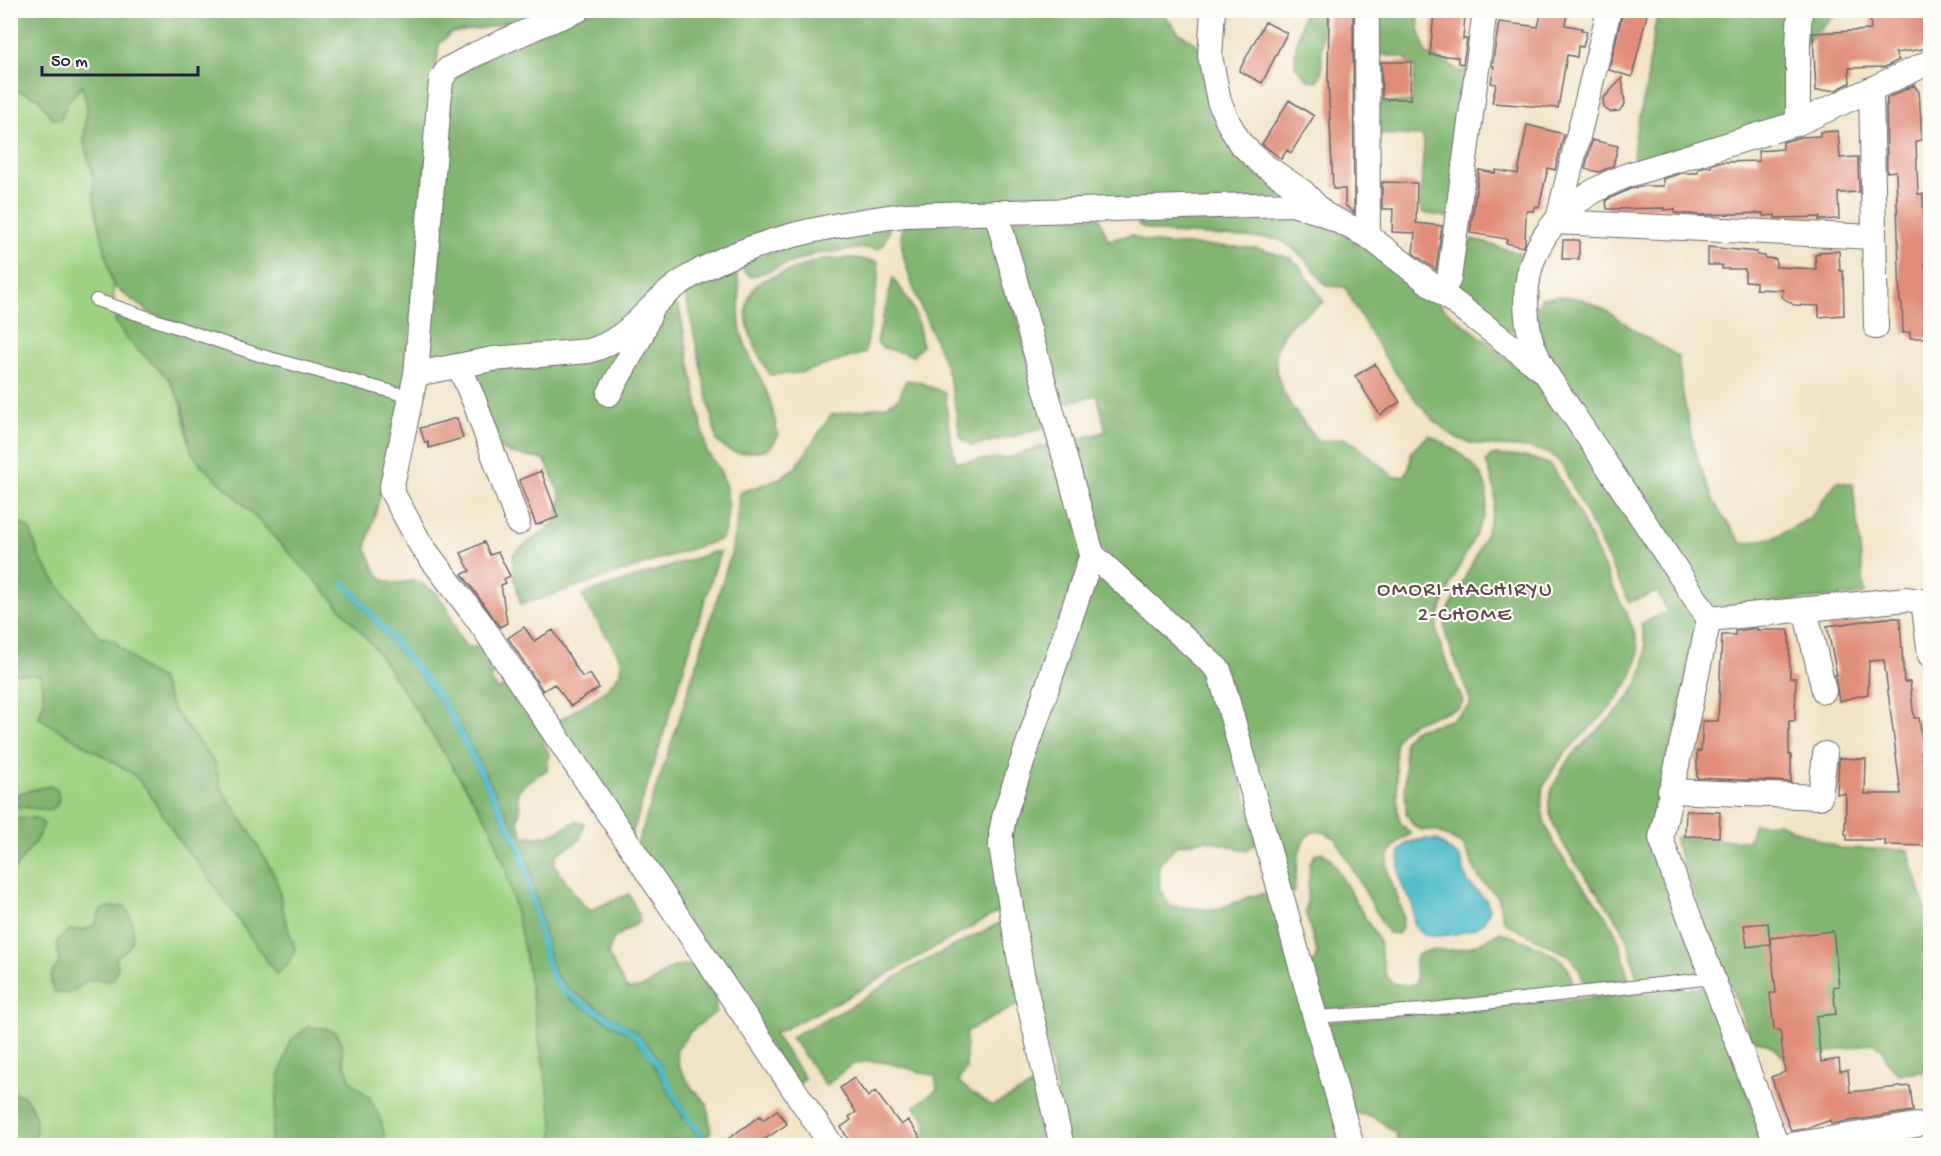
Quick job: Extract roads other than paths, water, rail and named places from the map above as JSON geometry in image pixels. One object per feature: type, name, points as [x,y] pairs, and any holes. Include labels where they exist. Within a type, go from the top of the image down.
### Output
[{"type":"street","points":[[578,10],[476,54],[448,69],[441,80],[413,386],[392,490],[421,545],[479,621],[832,1146]]},
{"type":"street","points":[[1213,10],[1210,56],[1219,101],[1228,122],[1240,143],[1262,164],[1303,192],[1322,213]]},
{"type":"street","points":[[1367,10],[1368,236]]},
{"type":"street","points":[[1441,292],[1449,279],[1485,10]]},
{"type":"street","points":[[1557,219],[1610,10]]},
{"type":"street","points":[[1798,123],[1800,10]]},
{"type":"street","points":[[1777,1146],[1661,838],[1709,619],[1545,372],[1530,338],[1525,291],[1535,250],[1557,219],[1601,186],[1625,176],[1798,123],[1930,62]]},
{"type":"street","points":[[1871,89],[1876,327]]},
{"type":"street","points":[[413,386],[459,366],[493,359],[589,351],[603,346],[617,339],[678,285],[702,270],[742,252],[801,233],[852,221],[905,215],[1292,204],[1322,213],[1368,236],[1545,372]]},
{"type":"street","points":[[996,212],[1092,554],[1219,670],[1314,1017],[1352,1146]]},
{"type":"street","points":[[1557,219],[1874,237]]},
{"type":"street","points":[[609,394],[640,338],[652,308]]},
{"type":"street","points":[[459,366],[475,403],[518,523]]},
{"type":"street","points":[[1062,1146],[1022,974],[1001,846],[1001,833],[1005,813],[1092,554]]},
{"type":"street","points":[[1709,619],[1907,599],[1927,602],[1930,655]]},
{"type":"street","points":[[1805,609],[1824,691]]},
{"type":"street","points":[[1670,791],[1820,797],[1825,754]]},
{"type":"street","points":[[1785,1146],[1916,1125]]},
{"type":"lane","points":[[96,300],[259,356],[413,386]]},
{"type":"lane","points":[[1314,1017],[1422,1010],[1713,978]]},
{"type":"water","points":[[1425,839],[1437,840],[1460,858],[1468,883],[1486,900],[1490,909],[1487,917],[1475,928],[1451,935],[1434,936],[1422,933],[1416,927],[1412,903],[1400,876],[1399,856],[1400,850],[1409,842]]},
{"type":"waterway","points":[[343,583],[427,680],[450,713],[521,850],[547,962],[554,979],[569,995],[624,1027],[641,1042],[655,1060],[683,1111],[699,1132],[705,1146]]},
{"type":"district","name":"OMORI-HACHIRYU 2-CHOME","points":[[1465,604]]}]
